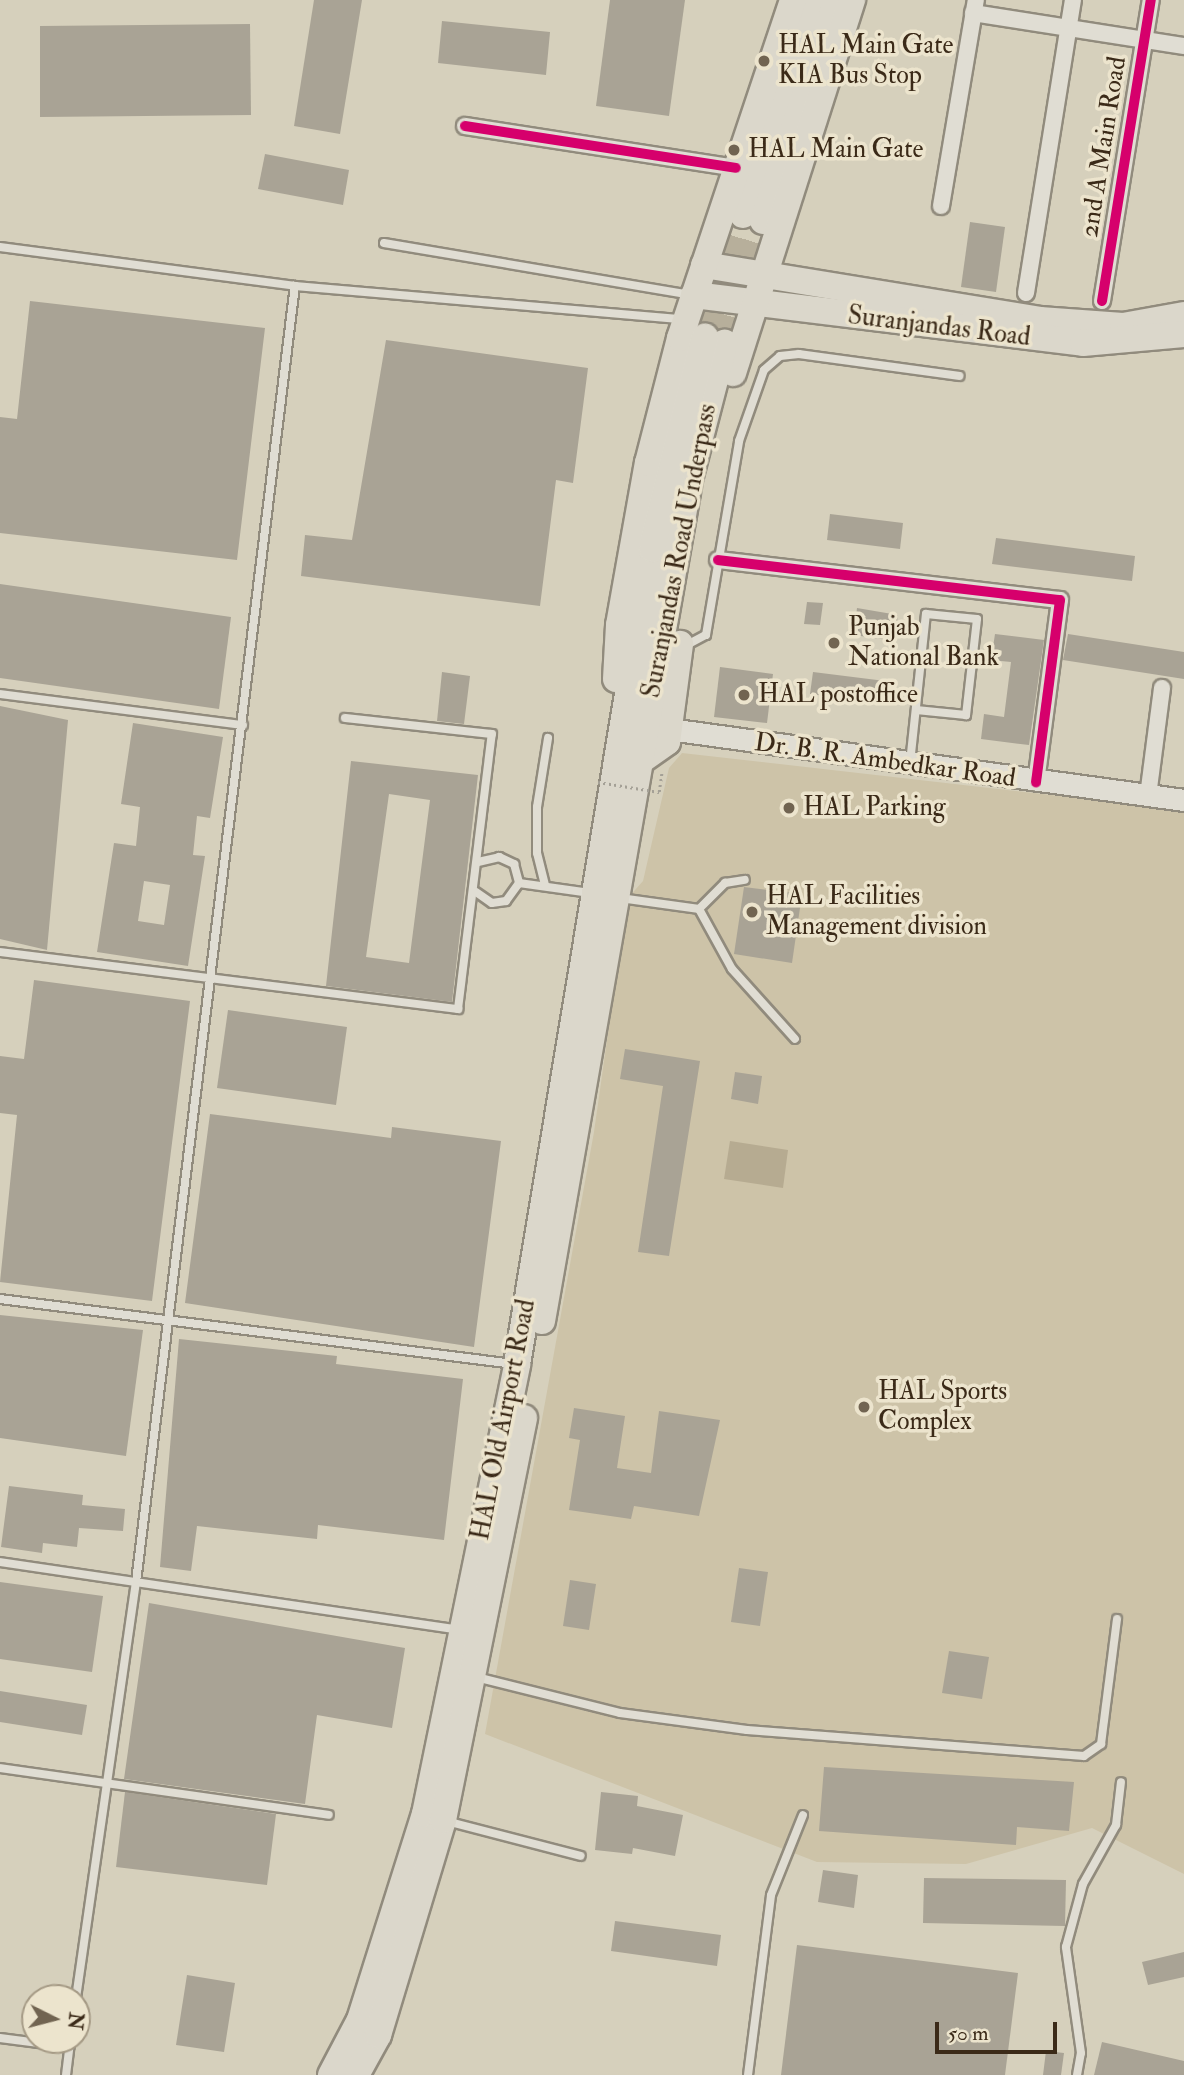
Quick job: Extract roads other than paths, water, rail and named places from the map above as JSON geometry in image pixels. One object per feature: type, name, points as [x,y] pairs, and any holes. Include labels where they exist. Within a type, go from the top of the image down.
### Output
[{"type":"main road","points":[[793,0],[704,265],[702,324],[648,463],[619,625],[613,729],[641,758],[667,742],[708,465],[852,0]]},
{"type":"main road","points":[[813,0],[753,218],[837,0]]},
{"type":"main road","name":"Suranjandas Road","points":[[704,265],[765,278],[1040,320],[1123,326],[1184,316]]},
{"type":"main road","name":"Suranjandas Road","points":[[702,324],[757,306],[1083,343],[1184,334]]},
{"type":"main road","name":"Suranjandas Road Underpass","points":[[641,758],[690,476],[702,324]]},
{"type":"main road","name":"HAL Old Airport Road","points":[[331,2075],[360,2020],[410,1875],[517,1364],[602,895],[641,758]]},
{"type":"main road","name":"HAL Old Airport Road","points":[[356,2075],[378,2035],[443,1820],[534,1368],[602,895]]},
{"type":"street","points":[[1026,293],[1073,0]]},
{"type":"street","name":"2nd A Main Road","points":[[1102,301],[1151,0]]},
{"type":"street","points":[[941,205],[974,7],[1069,28],[1184,46]]},
{"type":"street","points":[[465,126],[736,168]]},
{"type":"street","points":[[718,560],[1060,600],[1036,782]]},
{"type":"street","points":[[1149,796],[1162,688]]},
{"type":"street","name":"Dr. B. R. Ambedkar Road","points":[[669,729],[910,766],[1184,800]]},
{"type":"lane","points":[[384,243],[702,324]]},
{"type":"lane","points":[[0,247],[295,286],[702,324]]},
{"type":"lane","points":[[78,1984],[110,1782],[136,1582],[295,286]]},
{"type":"lane","points":[[679,647],[706,635],[739,441],[764,370],[780,356],[960,376]]},
{"type":"lane","points":[[910,766],[926,614],[977,619],[966,715],[916,710]]},
{"type":"lane","points":[[0,694],[243,726]]},
{"type":"lane","points":[[0,952],[210,976],[458,1009],[476,892],[492,734],[345,718]]},
{"type":"lane","points":[[545,885],[537,807],[548,738]]},
{"type":"lane","points":[[478,862],[499,857],[514,864],[519,883]]},
{"type":"lane","points":[[699,909],[725,883],[745,880]]},
{"type":"lane","points":[[519,883],[699,909]]},
{"type":"lane","points":[[476,892],[492,903],[506,901],[519,883]]},
{"type":"lane","points":[[699,909],[732,969],[795,1039]]},
{"type":"lane","points":[[0,1299],[517,1364]]},
{"type":"lane","points":[[0,1562],[463,1630]]},
{"type":"lane","points":[[473,1676],[620,1713],[747,1730],[1084,1756],[1101,1744],[1117,1619]]},
{"type":"lane","points":[[0,1768],[329,1815]]},
{"type":"lane","points":[[1077,2075],[1081,2053],[1066,1947],[1083,1884],[1116,1825],[1121,1782]]},
{"type":"lane","points":[[748,2075],[771,1895],[803,1815]]},
{"type":"lane","points":[[443,1820],[581,1856]]},
{"type":"lane","points":[[0,2038],[21,2040]]},
{"type":"lane","points":[[66,2075],[69,2054]]},
{"type":"tunnel","points":[[705,336],[743,215]]},
{"type":"tunnel","points":[[725,342],[763,221]]},
{"type":"place","name":"HAL Main Gate KIA Bus Stop","points":[[764,61]]},
{"type":"place","name":"HAL Main Gate","points":[[734,150]]},
{"type":"place","name":"Punjab National Bank","points":[[834,643]]},
{"type":"place","name":"HAL postoffice","points":[[744,695]]},
{"type":"place","name":"HAL Parking","points":[[789,808]]},
{"type":"place","name":"HAL Facilities Management division","points":[[752,912]]},
{"type":"place","name":"HAL Sports Complex","points":[[864,1407]]}]
